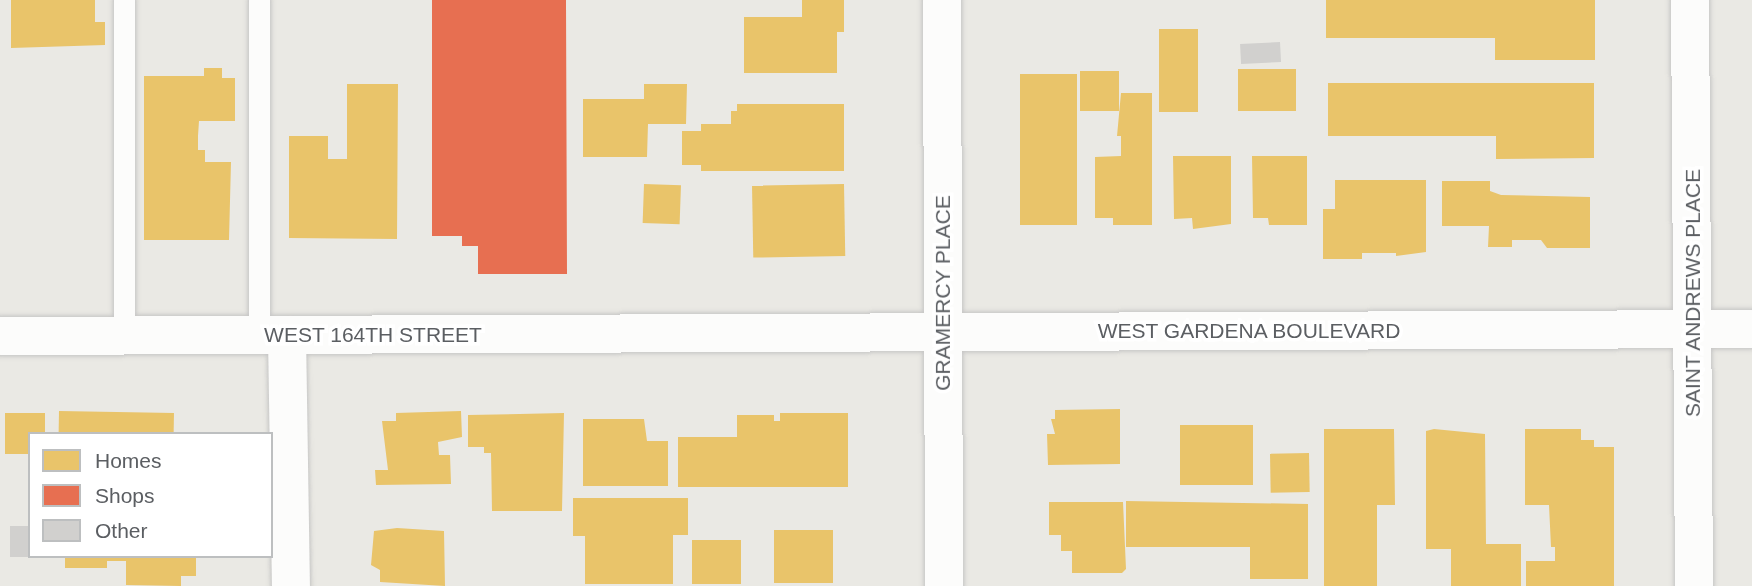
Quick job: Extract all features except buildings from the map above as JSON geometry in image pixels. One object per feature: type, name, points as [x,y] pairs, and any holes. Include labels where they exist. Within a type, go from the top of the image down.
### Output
[{"type":"main road","name":"GRAMERCY PLACE","points":[[942,0],[944,586]]},
{"type":"main road","name":"SAINT ANDREWS PLACE","points":[[1690,0],[1694,586]]},
{"type":"main road","name":"WEST GARDENA BOULEVARD","points":[[747,334],[1752,329]]},
{"type":"main road","name":"WEST 164TH STREET","points":[[0,337],[747,334]]},
{"type":"main road","points":[[273,335],[291,586]]},
{"type":"lane","points":[[124,0],[124,336]]},
{"type":"lane","points":[[259,0],[273,335]]}]
